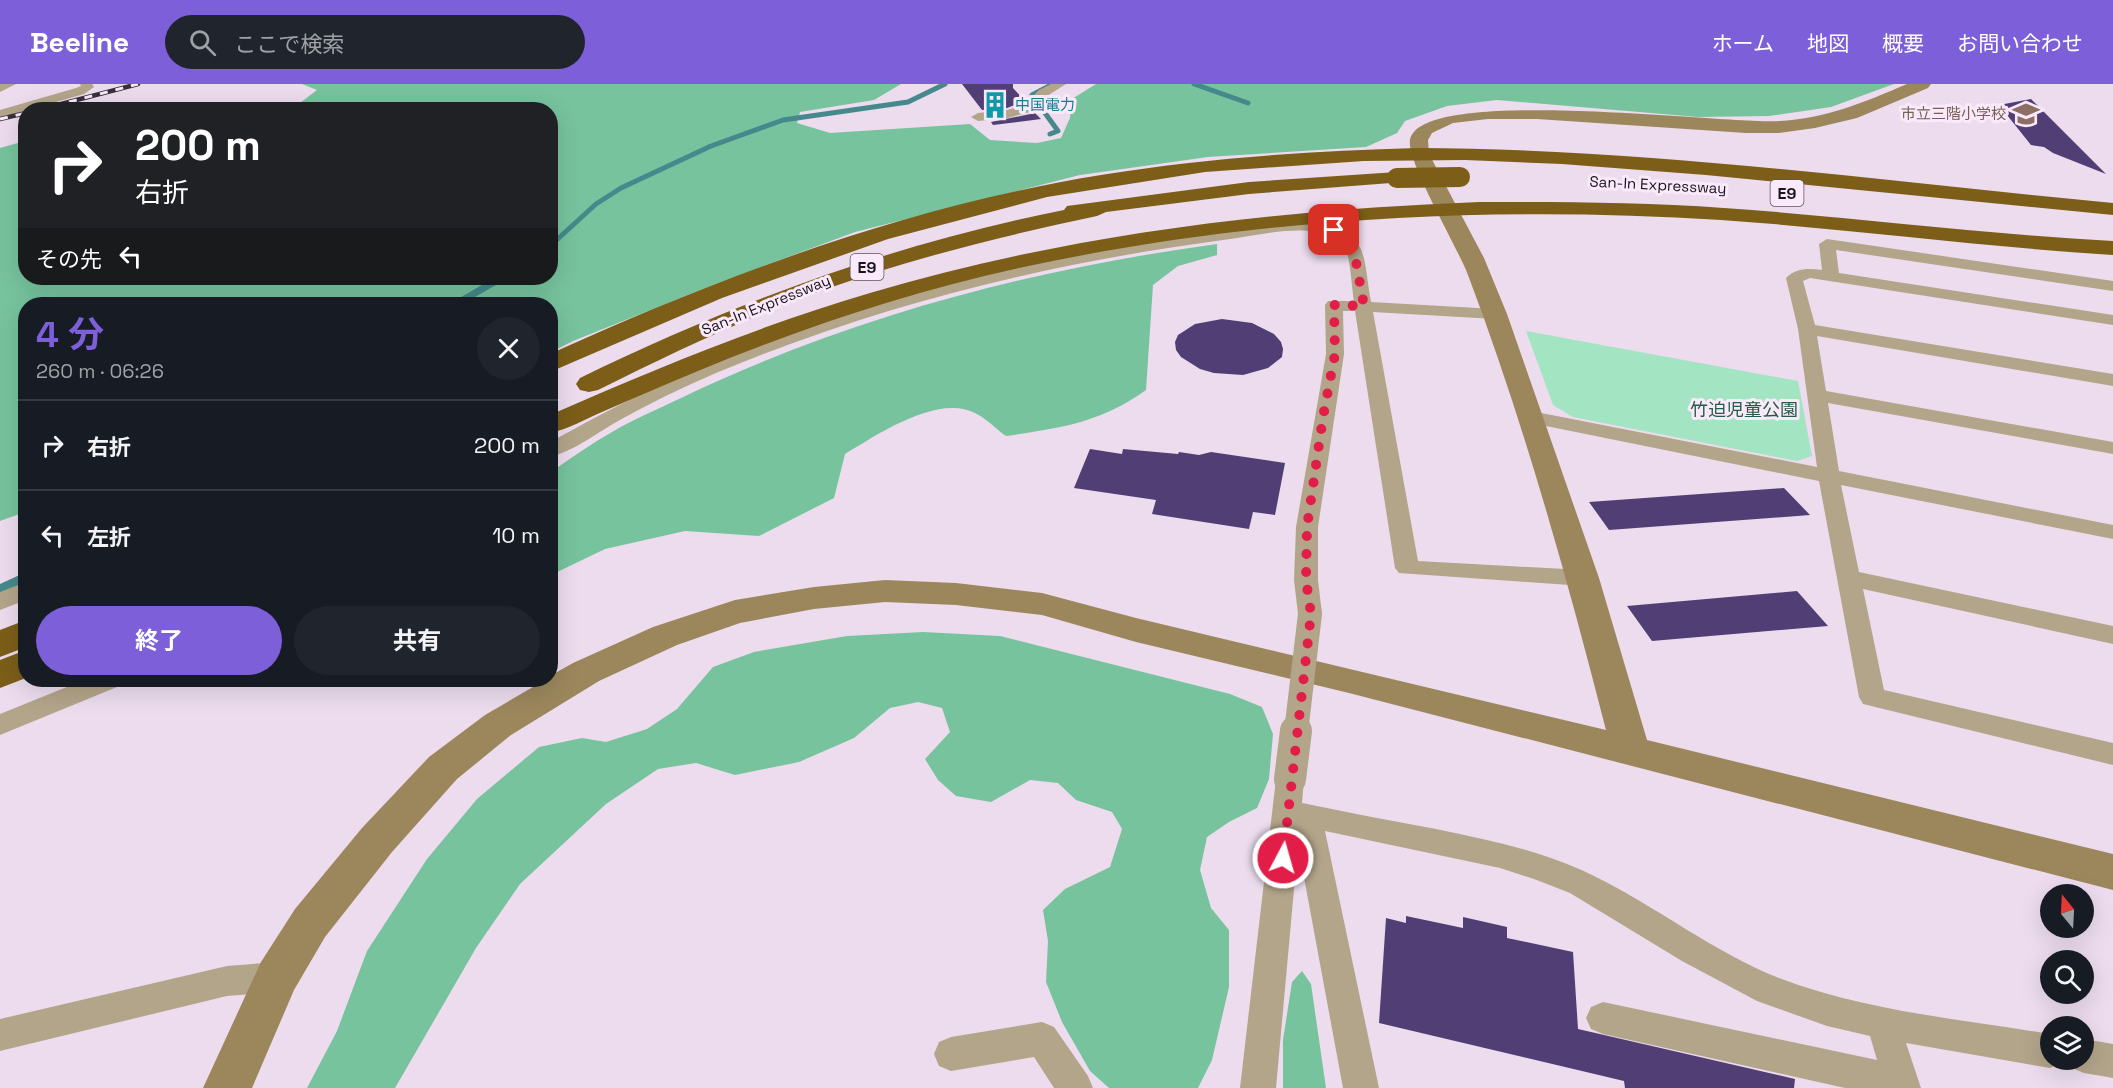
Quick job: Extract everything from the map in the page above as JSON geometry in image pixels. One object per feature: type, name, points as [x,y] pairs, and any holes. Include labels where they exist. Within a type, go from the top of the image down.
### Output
[{"type":"highway","points":[[558,360],[676,308],[774,269],[878,235],[999,202],[1084,185],[1190,170],[1316,158],[1419,154],[1504,155],[1634,162],[2113,209]]},
{"type":"highway","name":"San-In Expressway","points":[[558,380],[626,348],[734,302],[861,259],[953,234],[1042,215],[1203,193],[1295,184],[1397,178],[1481,178]]},
{"type":"highway","name":"San-In Expressway","points":[[1639,183],[2113,219]]},
{"type":"highway","name":"San-In Expressway","points":[[558,398],[689,336],[851,272],[997,231],[1098,210],[1203,193]]},
{"type":"highway","points":[[558,421],[636,386],[772,332],[853,305],[991,267],[1061,252],[1197,230],[1327,216],[1449,209],[1557,208],[1695,212],[1782,218],[2030,243],[2113,248]]},
{"type":"street","points":[[0,87],[10,84]]},
{"type":"street","points":[[42,102],[80,91],[88,87],[86,84]]},
{"type":"street","points":[[978,117],[1008,114],[1029,108],[1043,93],[1060,84]]},
{"type":"street","points":[[1631,751],[1584,578],[1531,417],[1473,258],[1419,154],[1418,139],[1424,129],[1458,117],[1533,113],[1729,128],[1766,128],[1819,122],[1852,114],[1922,84]]},
{"type":"street","points":[[0,114],[18,109]]},
{"type":"street","points":[[558,447],[632,405],[723,364],[831,324],[937,291],[1032,268],[1128,249],[1287,229],[1328,228],[1343,234],[1353,245],[1407,568],[1584,578]]},
{"type":"street","points":[[1831,276],[1827,244],[2113,286]]},
{"type":"street","points":[[2113,320],[1809,273],[1794,278],[1807,329],[1829,477],[1851,578],[1872,697],[2113,754]]},
{"type":"street","points":[[1258,1088],[1290,779],[1311,614],[1306,580],[1307,527],[1335,354],[1334,305],[1494,314]]},
{"type":"street","points":[[1807,329],[2113,380]]},
{"type":"street","points":[[1816,395],[2113,448]]},
{"type":"street","points":[[1531,417],[2113,532]]},
{"type":"street","points":[[1851,578],[2113,635]]},
{"type":"street","points":[[227,1088],[277,977],[310,923],[377,840],[443,768],[498,725],[585,672],[665,636],[735,612],[814,598],[885,591],[957,594],[1042,604],[1136,630],[2113,872]]},
{"type":"street","points":[[0,602],[18,594]]},
{"type":"street","points":[[0,725],[91,687]]},
{"type":"street","points":[[1288,812],[1500,855],[1541,868],[1589,889],[1693,951],[1769,990],[1827,1010],[1883,1023],[2040,1049]]},
{"type":"street","points":[[1288,812],[1311,834],[1361,1088]]},
{"type":"street","points":[[0,1035],[227,981],[277,977]]},
{"type":"street","points":[[1602,1018],[1902,1086],[1883,1023]]},
{"type":"street","points":[[951,1054],[1042,1039],[1075,1088]]},
{"type":"street","points":[[2094,1058],[2113,1061]]},
{"type":"green space","points":[[302,84],[901,84],[874,100],[800,112],[797,123],[830,133],[970,124],[990,140],[1037,143],[1061,138],[1070,118],[1072,99],[1096,84],[1894,84],[1831,107],[1769,116],[1698,117],[1497,100],[1447,106],[1405,121],[1397,133],[1366,147],[1208,157],[1080,175],[855,232],[718,283],[558,348],[558,297],[18,297],[18,515],[0,521],[0,148],[18,143],[18,285],[558,285],[558,102],[301,102],[317,90]]},
{"type":"green space","points":[[1217,244],[1217,255],[1178,266],[1153,285],[1146,390],[1129,401],[1096,417],[1062,427],[1006,436],[975,413],[960,409],[943,409],[926,413],[890,428],[845,454],[834,498],[759,536],[685,531],[605,549],[558,572],[558,467],[620,427],[745,369],[876,320],[1011,282],[1148,254]]},
{"type":"green space","name":"竹迫児童公園","points":[[1526,331],[1798,381],[1812,456],[1797,461],[1573,417],[1553,405]]},
{"type":"green space","points":[[923,632],[1000,636],[1230,694],[1262,707],[1273,734],[1269,779],[1257,808],[1229,822],[1207,837],[1200,870],[1211,908],[1229,930],[1229,987],[1212,1060],[1198,1088],[1109,1088],[1090,1071],[1062,1022],[1046,982],[1048,941],[1043,910],[1065,889],[1110,867],[1122,829],[1112,812],[1076,800],[1058,783],[1030,780],[991,802],[956,796],[938,780],[925,759],[950,732],[942,708],[918,702],[890,708],[854,738],[799,762],[735,775],[696,763],[658,769],[606,804],[520,884],[476,948],[395,1088],[307,1088],[337,1031],[367,951],[427,859],[477,799],[539,747],[582,738],[606,742],[647,729],[677,709],[713,667],[754,652],[847,636]]},
{"type":"green space","points":[[1302,971],[1311,984],[1326,1088],[1283,1088],[1283,1040],[1292,982]]},
{"type":"building","points":[[962,84],[1013,84],[1013,88],[1025,101],[1007,108],[982,110]]},
{"type":"building","points":[[2031,99],[2106,174],[2053,153],[2044,147],[2031,145],[1999,105]]},
{"type":"building","points":[[1035,113],[1041,119],[993,125],[991,122]]},
{"type":"building","points":[[1222,319],[1252,323],[1274,334],[1281,342],[1282,357],[1268,368],[1243,375],[1214,373],[1200,369],[1181,357],[1176,350],[1175,342],[1178,335],[1195,324]]},
{"type":"building","points":[[1090,449],[1122,454],[1123,449],[1199,455],[1211,452],[1285,463],[1275,515],[1253,512],[1249,529],[1152,514],[1156,500],[1074,488]]},
{"type":"building","points":[[1784,488],[1810,515],[1609,530],[1589,502]]},
{"type":"building","points":[[1797,591],[1828,626],[1652,641],[1627,606]]},
{"type":"building","points":[[1406,916],[1463,928],[1463,917],[1507,927],[1507,938],[1573,952],[1578,1029],[1795,1079],[1794,1088],[1625,1088],[1624,1081],[1379,1023],[1386,918],[1406,923]]},
{"type":"waterway","points":[[558,239],[596,204],[621,188],[711,146],[783,120],[908,102],[945,84]]},
{"type":"waterway","points":[[1050,134],[1058,131],[1032,95],[1053,84]]},
{"type":"waterway","points":[[1194,84],[1248,103]]},
{"type":"waterway","points":[[468,297],[489,285]]},
{"type":"waterway","points":[[0,589],[18,581]]},
{"type":"railway","points":[[69,102],[138,84]]},
{"type":"railway","points":[[0,119],[18,115]]},
{"type":"place","name":"中国電力","points":[[995,105]]},
{"type":"place","name":"市立三階小学校","points":[[2026,114]]},
{"type":"route","points":[[1283,858],[1290,779],[1311,614],[1306,580],[1307,527],[1335,354],[1334,305],[1364,306],[1353,245],[1343,234],[1334,230]]}]
